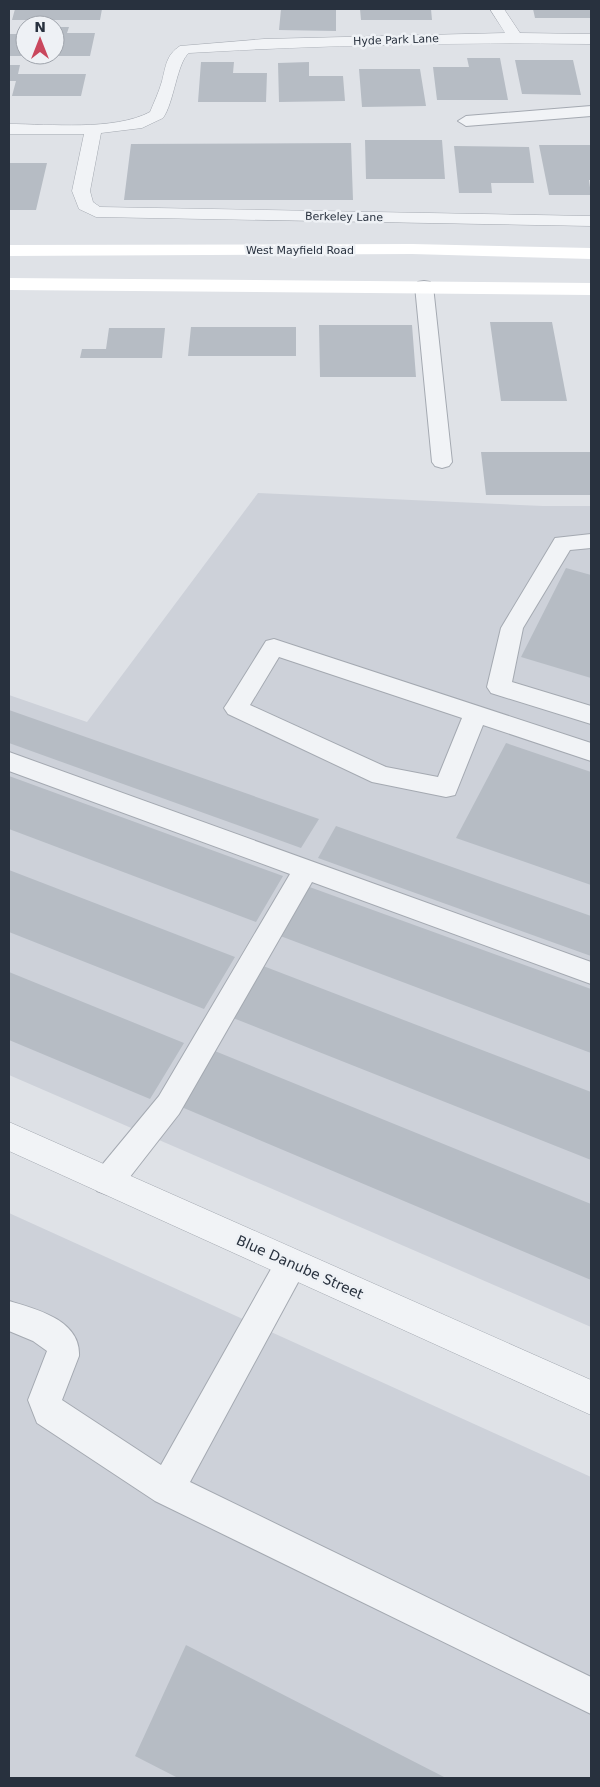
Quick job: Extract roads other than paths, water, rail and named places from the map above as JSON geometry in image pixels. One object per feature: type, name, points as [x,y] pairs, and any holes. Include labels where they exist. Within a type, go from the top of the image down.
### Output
[{"type":"main road","name":"West Mayfield Road","points":[[9,251],[412,249],[591,254]]},
{"type":"main road","points":[[9,284],[424,286],[591,289]]},
{"type":"street","points":[[497,9],[515,37]]},
{"type":"street","name":"Hyde Park Lane","points":[[93,129],[142,123],[157,115],[170,81],[174,61],[178,54],[185,49],[515,37],[591,39]]},
{"type":"street","points":[[9,129],[93,129]]},
{"type":"street","name":"Berkeley Lane","points":[[93,129],[82,190],[85,205],[96,212],[591,220]]},
{"type":"street","name":"Blue Danube Street","points":[[9,1136],[591,1398]]},
{"type":"lane","points":[[466,121],[591,111]]},
{"type":"lane","points":[[424,286],[442,462]]},
{"type":"lane","points":[[591,541],[563,543],[512,628],[499,687],[591,715]]},
{"type":"lane","points":[[475,715],[446,788],[381,775],[236,708],[274,648],[591,752]]},
{"type":"lane","points":[[9,762],[591,973]]},
{"type":"lane","points":[[108,1181],[170,1105],[306,870]]},
{"type":"lane","points":[[167,1489],[291,1264]]},
{"type":"lane","points":[[9,1316],[57,1337],[64,1346],[64,1355],[45,1400],[49,1411],[167,1489],[591,1696]]}]
